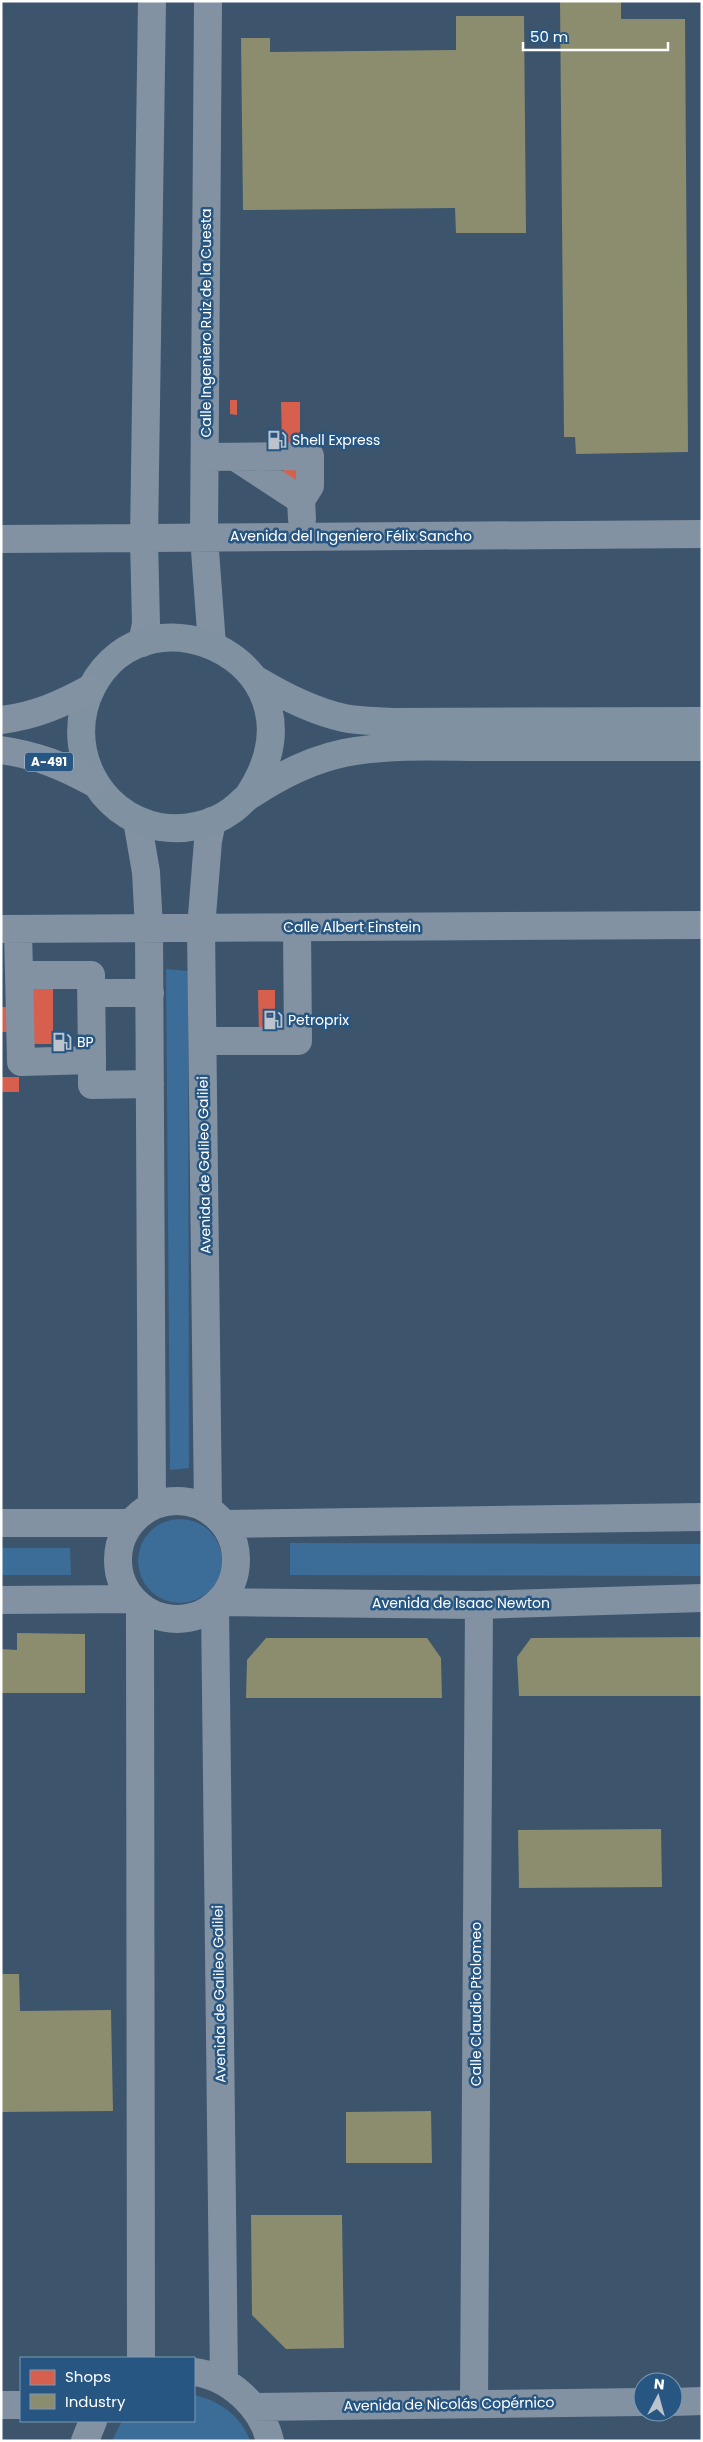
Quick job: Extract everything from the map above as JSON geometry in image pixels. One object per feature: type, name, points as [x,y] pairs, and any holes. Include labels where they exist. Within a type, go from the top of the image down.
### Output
[{"type":"main road","points":[[142,644],[146,624],[144,539],[152,1]]},
{"type":"main road","name":"Calle Ingeniero Ruiz de la Cuesta","points":[[208,1],[204,537],[212,644]]},
{"type":"main road","points":[[205,457],[310,456],[310,486],[301,500],[302,536]]},
{"type":"main road","points":[[237,458],[301,500]]},
{"type":"main road","name":"Avenida del Ingeniero Félix Sancho","points":[[1,539],[702,534]]},
{"type":"main road","name":"A-491","points":[[255,679],[266,702],[272,726],[270,751],[262,775],[248,796],[232,811],[212,821],[179,828],[161,827],[137,820],[113,805],[94,783],[84,760],[80,736],[82,711],[91,688],[112,661],[142,644],[166,638],[189,638],[212,644],[228,653],[255,679],[284,696],[321,712],[346,718],[391,722],[702,721]]},
{"type":"main road","name":"A-491","points":[[1,720],[24,718],[58,706],[91,688]]},
{"type":"main road","name":"A-491","points":[[248,796],[302,765],[345,753],[398,747],[702,747]]},
{"type":"main road","name":"A-491","points":[[1,750],[31,754],[66,768],[94,783]]},
{"type":"main road","points":[[137,820],[146,872],[149,929],[152,1506]]},
{"type":"main road","name":"Avenida de Galileo Galilei","points":[[212,821],[208,841],[201,928],[202,1041],[216,1517]]},
{"type":"main road","name":"Calle Albert Einstein","points":[[10,929],[702,925]]},
{"type":"main road","points":[[202,1041],[298,1041],[297,928]]},
{"type":"main road","points":[[10,929],[19,975],[21,1062],[92,1060]]},
{"type":"main road","points":[[19,975],[91,975],[92,1085],[150,1084]]},
{"type":"main road","points":[[92,993],[150,993]]},
{"type":"main road","points":[[171,1501],[190,1502],[216,1517],[232,1539],[236,1555],[236,1572],[230,1588],[218,1604],[198,1616],[178,1620],[158,1617],[135,1603],[120,1581],[117,1561],[120,1540],[130,1523],[152,1506],[171,1501]]},
{"type":"main road","points":[[216,1517],[702,1517]]},
{"type":"main road","points":[[1,1523],[130,1523]]},
{"type":"main road","name":"Avenida de Isaac Newton","points":[[218,1604],[479,1605],[702,1598]]},
{"type":"main road","points":[[1,1600],[135,1603]]},
{"type":"main road","points":[[135,1603],[141,2357]]},
{"type":"main road","name":"Avenida de Galileo Galilei","points":[[218,1604],[224,2381]]},
{"type":"main road","name":"Calle Claudio Ptolomeo","points":[[474,2403],[479,1605]]},
{"type":"main road","points":[[195,2372],[224,2381],[240,2393],[254,2407],[268,2431],[270,2441]]},
{"type":"main road","name":"Avenida de Nicolás Copérnico","points":[[254,2407],[633,2402]]},
{"type":"main road","points":[[683,2402],[702,2402]]},
{"type":"main road","points":[[1,2405],[20,2405]]},
{"type":"main road","points":[[85,2441],[93,2422]]},
{"type":"shaded area","points":[[166,969],[188,971],[189,1468],[170,1470]]},
{"type":"shaded area","points":[[180,1519],[196,1522],[210,1531],[219,1545],[222,1561],[219,1577],[210,1591],[196,1600],[180,1603],[164,1600],[150,1591],[141,1577],[138,1561],[141,1545],[150,1531],[164,1522]]},
{"type":"shaded area","points":[[290,1543],[702,1544],[702,1576],[290,1575]]},
{"type":"shaded area","points":[[1,1548],[70,1548],[71,1575],[1,1575]]},
{"type":"shaded area","points":[[195,2395],[212,2401],[228,2410],[241,2424],[250,2441],[112,2441],[122,2422],[195,2422]]},
{"type":"building: Shops","points":[[230,400],[237,400],[237,415],[230,414]]},
{"type":"building: Shops","points":[[281,402],[300,402],[300,481],[283,481]]},
{"type":"building: Shops","points":[[27,987],[53,987],[53,1044],[27,1044],[27,1032],[1,1032],[1,1007],[27,1007]]},
{"type":"building: Shops","points":[[258,990],[275,990],[275,1034],[259,1034]]},
{"type":"building: Shops","points":[[1,1077],[19,1077],[19,1092],[1,1092]]},
{"type":"building: Industry","points":[[560,1],[621,1],[621,19],[685,19],[688,452],[576,454],[575,437],[564,437]]},
{"type":"building: Industry","points":[[456,16],[524,16],[526,233],[456,233],[455,208],[243,210],[241,38],[270,38],[270,52],[456,50]]},
{"type":"building: Industry","points":[[17,1633],[85,1634],[85,1693],[1,1693],[1,1649],[17,1650]]},
{"type":"building: Industry","points":[[702,1637],[702,1696],[519,1696],[517,1657],[531,1638]]},
{"type":"building: Industry","points":[[266,1638],[427,1638],[441,1658],[442,1698],[246,1698],[247,1660]]},
{"type":"building: Industry","points":[[661,1829],[662,1887],[519,1888],[518,1830]]},
{"type":"building: Industry","points":[[1,1974],[19,1974],[20,2011],[111,2010],[113,2111],[1,2112]]},
{"type":"building: Industry","points":[[431,2111],[432,2163],[346,2163],[346,2112]]},
{"type":"building: Industry","points":[[251,2215],[342,2215],[344,2348],[286,2349],[252,2315]]},
{"type":"place","name":"Shell Express","points":[[277,440]]},
{"type":"place","name":"Petroprix","points":[[273,1020]]},
{"type":"place","name":"BP","points":[[62,1042]]}]
